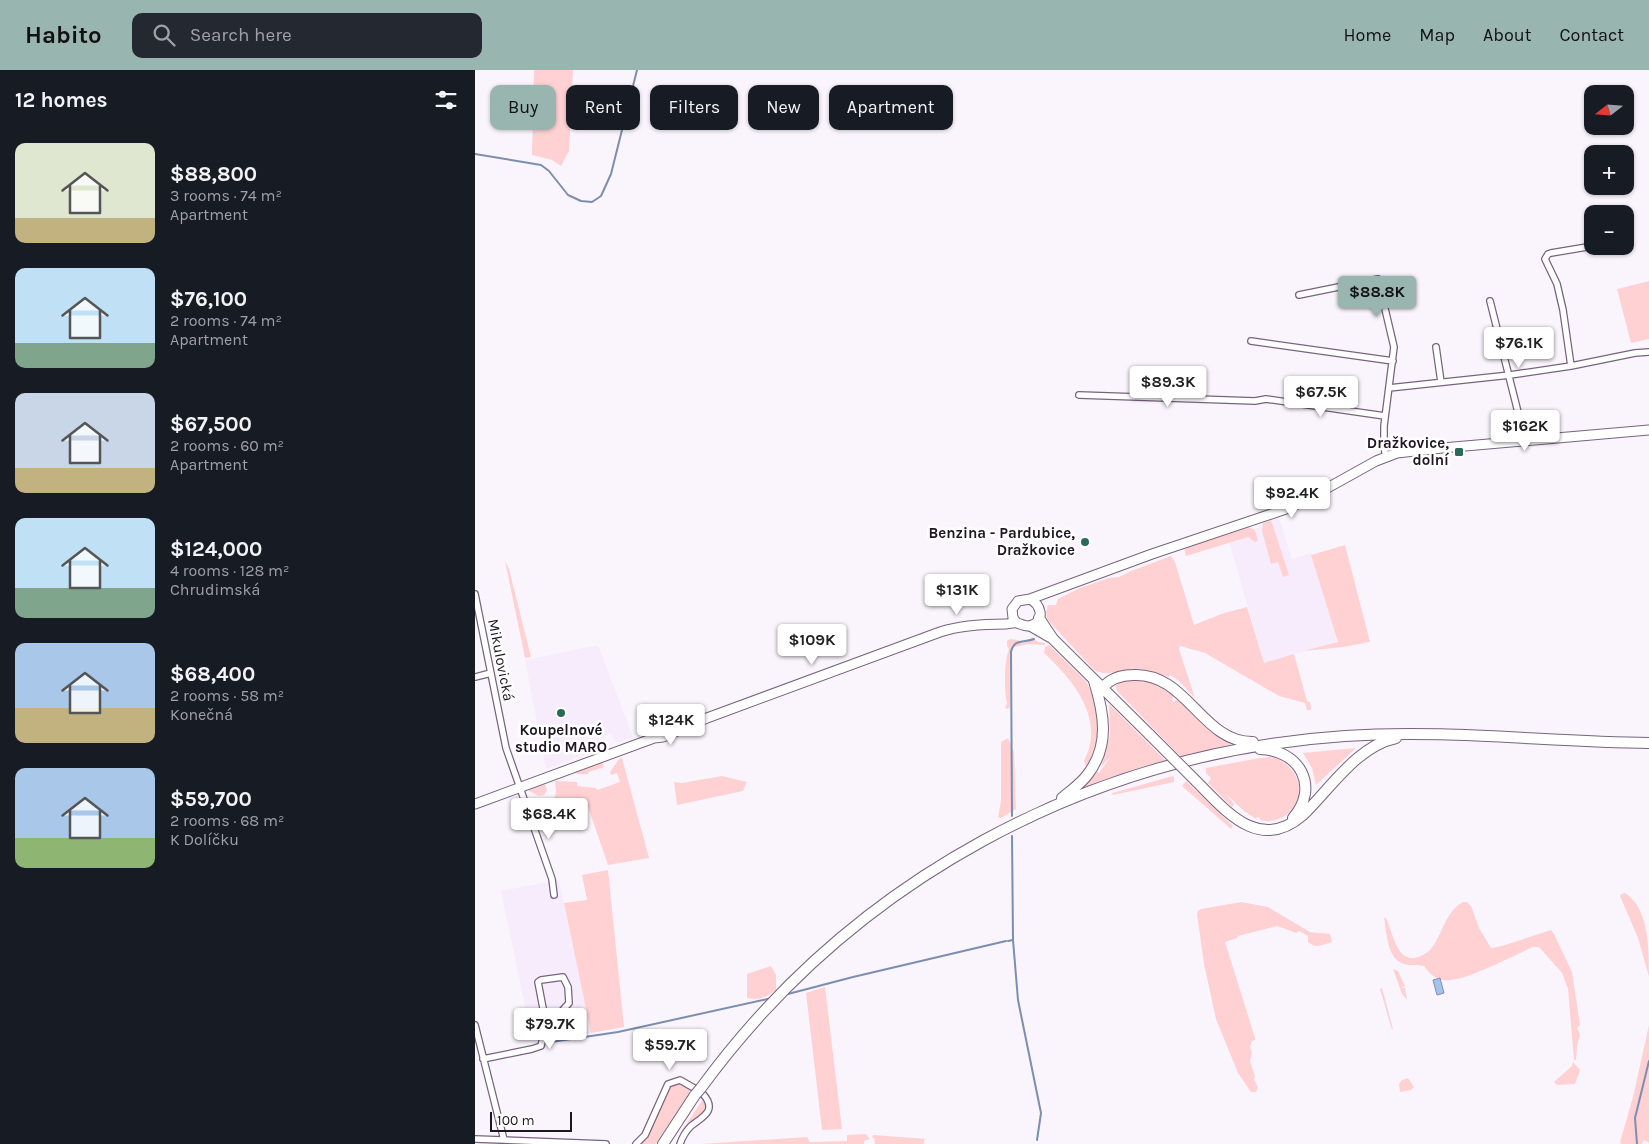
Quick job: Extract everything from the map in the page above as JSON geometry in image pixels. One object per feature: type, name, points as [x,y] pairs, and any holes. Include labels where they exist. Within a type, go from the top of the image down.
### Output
[{"type":"main road","points":[[1016,622],[1012,609],[1018,601],[1030,599],[1144,557],[1289,508],[1386,457],[1411,451],[1649,430]]},
{"type":"main road","points":[[1052,590],[1039,606],[1039,618],[1053,639],[1226,810],[1247,826],[1263,830],[1280,828],[1292,823],[1303,815],[1369,749],[1386,741],[1421,735]]},
{"type":"main road","points":[[1030,599],[1039,606]]},
{"type":"main road","points":[[996,624],[1012,613]]},
{"type":"main road","points":[[1031,626],[1039,618]]},
{"type":"main road","points":[[475,804],[654,738],[663,737],[707,718],[953,628],[1016,622],[1031,626],[1053,639]]},
{"type":"main road","points":[[1102,688],[1111,680],[1123,676],[1134,674],[1153,677],[1173,687],[1219,730],[1232,739],[1245,742],[1279,742],[1346,736],[1421,735],[1649,743]]},
{"type":"main road","points":[[1055,805],[1089,773],[1100,751],[1103,738],[1103,714],[1094,680]]},
{"type":"main road","points":[[654,738],[665,730],[707,718]]},
{"type":"main road","points":[[663,1144],[698,1091],[737,1040],[770,1004],[841,937],[915,881],[980,842],[1055,805],[1135,775],[1193,759],[1279,742]]},
{"type":"main road","points":[[1235,750],[1266,749],[1279,752],[1289,757],[1299,767],[1305,783],[1304,799],[1296,815],[1280,828]]},
{"type":"street","points":[[1571,366],[1563,310],[1557,284],[1545,259],[1551,253],[1584,248]]},
{"type":"street","points":[[1299,295],[1379,279],[1395,347],[1385,416],[1384,447],[1386,457]]},
{"type":"street","points":[[1490,301],[1525,440]]},
{"type":"street","points":[[1251,341],[1393,361]]},
{"type":"street","points":[[1436,347],[1441,382]]},
{"type":"street","points":[[1389,388],[1510,375],[1571,366],[1626,354],[1649,352]]},
{"type":"street","points":[[1079,396],[1255,401],[1266,399],[1385,416]]},
{"type":"street","name":"Mikulovická","points":[[475,594],[477,616],[506,748],[552,879],[554,895]]},
{"type":"street","points":[[475,676],[491,674]]},
{"type":"street","points":[[483,1059],[539,1047],[542,1044],[545,1020],[539,982],[541,980],[563,977],[568,987],[569,1003],[561,1012],[545,1020]]},
{"type":"street","points":[[475,1025],[503,1140]]},
{"type":"street","points":[[636,1144],[645,1135],[668,1084],[680,1080],[698,1091],[708,1102],[708,1112],[689,1130],[680,1144]]},
{"type":"street","points":[[475,1139],[606,1144]]},
{"type":"shaded area","points":[[534,70],[573,70],[572,85],[566,85],[566,130],[570,130],[569,151],[561,166],[552,160],[532,155],[533,130],[556,130],[556,85],[534,85]]},
{"type":"shaded area","points":[[1649,281],[1649,339],[1631,343],[1617,289]]},
{"type":"shaded area","points":[[1279,518],[1292,559],[1311,553],[1338,642],[1264,663],[1228,538],[1261,527],[1263,523]]},
{"type":"shaded area","points":[[1271,520],[1289,575],[1283,577],[1278,562],[1271,564],[1262,531],[1263,523]]},
{"type":"shaded area","points":[[1248,527],[1255,530],[1258,541],[1255,542],[1248,537],[1186,556],[1184,548]]},
{"type":"shaded area","points":[[1345,545],[1370,642],[1304,651],[1338,642],[1311,555]]},
{"type":"shaded area","points":[[1171,556],[1175,562],[1194,625],[1224,613],[1247,607],[1264,663],[1294,654],[1307,701],[1310,702],[1310,710],[1307,710],[1305,703],[1279,696],[1205,653],[1180,646],[1179,649],[1195,698],[1179,681],[1170,675],[1169,677],[1138,669],[1111,673],[1094,670],[1047,619],[1048,605],[1056,605],[1058,599],[1080,588],[1109,578],[1119,577]]},
{"type":"shaded area","points":[[505,561],[509,569],[531,657],[525,658]]},
{"type":"shaded area","points":[[1032,637],[1038,642],[1045,643],[1045,645],[1028,644],[1015,647],[1013,644],[1011,649],[1010,707],[1008,709],[1005,708],[1007,703],[1005,668],[1009,649],[1007,641],[1010,639],[1018,640],[1022,643],[1029,641]]},
{"type":"shaded area","points":[[598,645],[633,737],[616,742],[610,733],[604,736],[606,747],[546,769],[525,660]]},
{"type":"shaded area","points":[[1049,645],[1086,681],[1097,705],[1098,736],[1088,766],[1086,766],[1084,761],[1090,745],[1089,715],[1083,701],[1066,675],[1044,653],[1045,647]]},
{"type":"shaded area","points":[[1122,681],[1153,683],[1167,690],[1174,695],[1172,700],[1174,702],[1178,698],[1210,729],[1231,745],[1181,757],[1118,692],[1115,686]]},
{"type":"shaded area","points":[[1109,704],[1166,761],[1082,788],[1096,771],[1099,773],[1111,756],[1101,767],[1110,735]]},
{"type":"shaded area","points":[[1008,738],[1014,752],[1016,809],[1001,818],[998,817],[1001,801],[1001,742]]},
{"type":"shaded area","points":[[1356,748],[1316,785],[1312,768],[1303,753]]},
{"type":"shaded area","points":[[1270,757],[1283,761],[1288,766],[1296,777],[1299,790],[1299,797],[1294,808],[1278,819],[1266,821],[1260,820],[1257,817],[1256,819],[1244,811],[1225,793],[1234,804],[1232,807],[1208,783],[1211,778],[1206,773],[1206,768]]},
{"type":"shaded area","points":[[622,758],[649,858],[608,865],[585,798],[568,805],[569,809],[537,821],[530,801],[541,804],[552,800],[556,793],[555,781],[577,782],[577,786],[596,788],[597,790],[620,782],[617,773],[611,775],[610,772],[619,759]]},
{"type":"shaded area","points":[[602,762],[604,766],[601,769],[588,772],[589,774],[577,774],[576,772]]},
{"type":"shaded area","points":[[722,776],[747,782],[743,791],[677,805],[674,782],[682,783]]},
{"type":"shaded area","points":[[1173,776],[1174,782],[1113,795],[1112,793]]},
{"type":"shaded area","points":[[1186,781],[1233,826],[1231,829],[1182,786]]},
{"type":"shaded area","points":[[545,784],[547,790],[544,795],[539,796],[529,791],[529,789]]},
{"type":"shaded area","points":[[608,870],[624,1027],[591,1033],[564,903],[587,900],[582,875]]},
{"type":"shaded area","points":[[559,880],[591,1033],[548,1036],[532,1040],[501,891]]},
{"type":"shaded area","points":[[1625,893],[1633,900],[1643,919],[1648,942],[1649,977],[1638,938],[1620,896]]},
{"type":"shaded area","points":[[1241,902],[1268,907],[1310,932],[1330,934],[1332,942],[1319,946],[1313,945],[1308,942],[1308,936],[1299,931],[1296,933],[1277,926],[1238,936],[1225,942],[1255,1038],[1250,1047],[1252,1052],[1250,1061],[1255,1076],[1254,1080],[1258,1087],[1256,1092],[1251,1092],[1238,1073],[1216,1019],[1204,964],[1197,914],[1201,909]]},
{"type":"shaded area","points":[[1463,902],[1467,902],[1471,906],[1479,928],[1491,948],[1551,930],[1554,934],[1572,972],[1580,1025],[1577,1028],[1580,1035],[1576,1060],[1574,1060],[1568,989],[1562,973],[1539,947],[1533,947],[1462,978],[1451,980],[1439,979],[1432,975],[1424,966],[1404,964],[1394,957],[1387,938],[1384,918],[1386,918],[1400,951],[1405,956],[1411,958],[1419,957],[1429,951],[1434,945],[1452,912]]},
{"type":"shaded area","points":[[771,966],[776,975],[776,990],[762,998],[747,998],[747,974]]},
{"type":"shaded area","points":[[1393,969],[1398,971],[1405,986],[1401,988],[1405,988],[1407,1000],[1402,994]]},
{"type":"shaded area","points":[[825,987],[842,1129],[822,1130],[806,993]]},
{"type":"shaded area","points":[[1382,988],[1393,1029],[1392,1030],[1380,989]]},
{"type":"shaded area","points":[[1649,1025],[1649,1143],[1644,1140],[1642,1144],[1621,1144],[1620,1142],[1633,1097]]},
{"type":"shaded area","points":[[1573,1062],[1580,1070],[1575,1084],[1557,1085],[1554,1082],[1572,1066]]},
{"type":"shaded area","points":[[1408,1078],[1414,1087],[1411,1090],[1400,1092],[1399,1084],[1402,1080]]},
{"type":"shaded area","points":[[679,1083],[692,1090],[656,1144],[641,1144],[647,1137],[669,1087]]},
{"type":"shaded area","points":[[703,1099],[705,1109],[703,1113],[682,1131]]},
{"type":"shaded area","points":[[866,1134],[870,1139],[864,1141],[864,1144],[700,1144],[807,1137],[810,1142],[847,1141],[847,1135]]},
{"type":"shaded area","points":[[873,1135],[927,1139],[924,1140],[924,1144],[875,1144],[874,1138],[872,1138]]},
{"type":"water","points":[[1440,978],[1444,993],[1437,995],[1433,980]]},
{"type":"waterway","points":[[475,154],[541,165],[549,171],[568,195],[581,201],[592,202],[601,196],[611,174],[637,70]]},
{"type":"waterway","points":[[1012,816],[1011,652],[1017,643],[1034,639]]},
{"type":"waterway","points":[[1008,941],[1013,940],[1012,836]]},
{"type":"waterway","points":[[1013,940],[1018,1000],[1041,1113],[1037,1140]]},
{"type":"waterway","points":[[788,994],[1006,941]]},
{"type":"waterway","points":[[551,1042],[618,1032],[772,998]]},
{"type":"waterway","points":[[1637,1144],[1635,1118],[1649,1061]]},
{"type":"place","name":"Dražkovice, dolní","points":[[1459,452]]},
{"type":"place","name":"Benzina - Pardubice, Dražkovice","points":[[1085,542]]},
{"type":"place","name":"Koupelnové studio MARO","points":[[561,713]]}]
